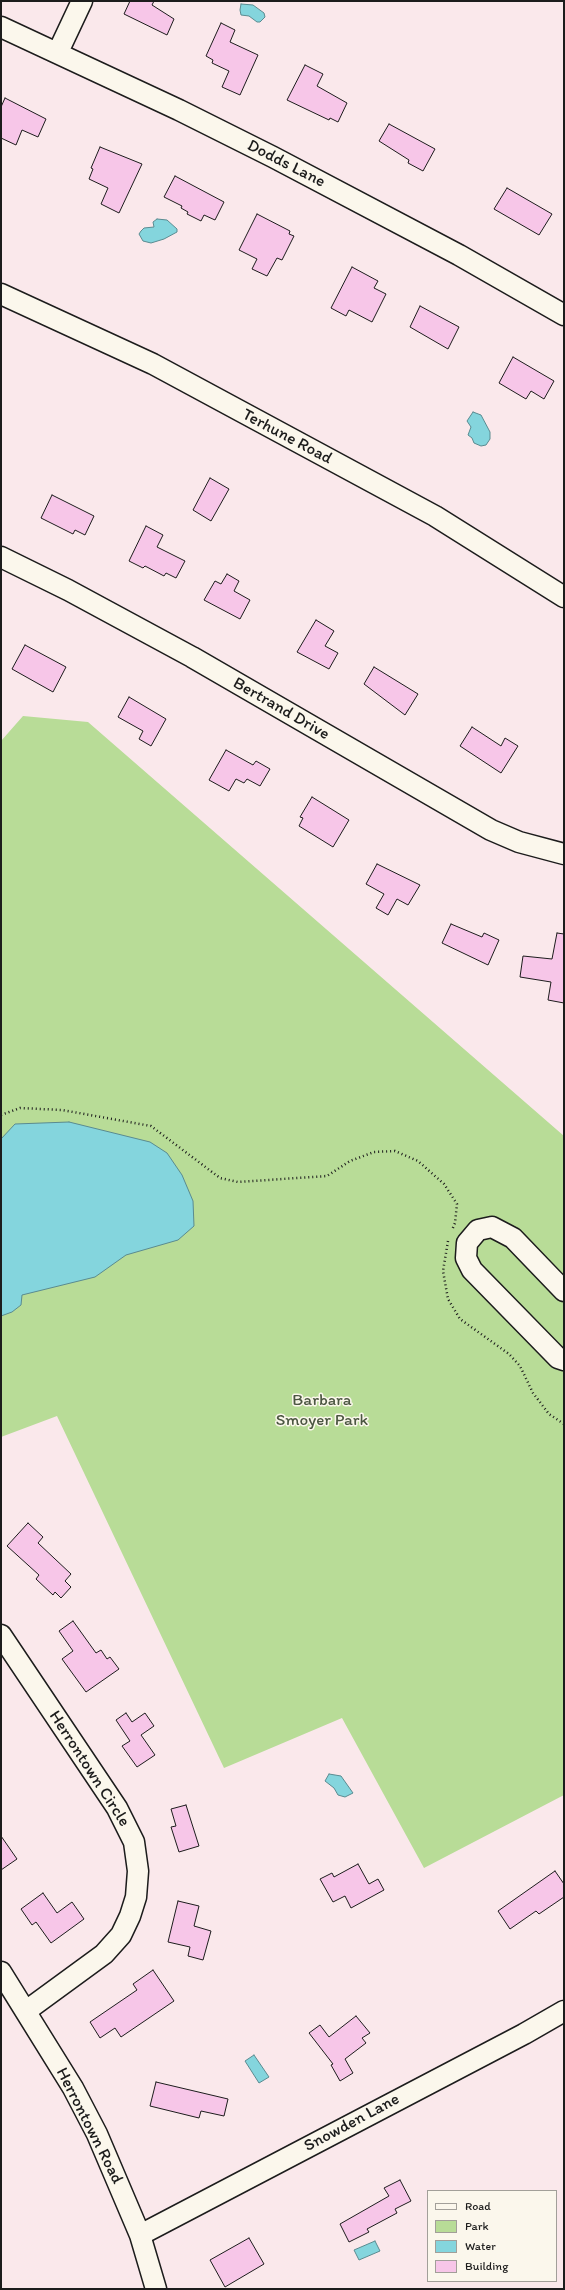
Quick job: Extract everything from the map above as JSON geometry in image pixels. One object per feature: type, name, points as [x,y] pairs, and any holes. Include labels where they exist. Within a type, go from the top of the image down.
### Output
[{"type":"street","points":[[58,52],[82,1]]},
{"type":"street","name":"Dodds Lane","points":[[1,27],[58,52],[300,170],[459,255],[564,315]]},
{"type":"street","name":"Terhune Road","points":[[1,294],[174,375],[435,516],[564,597]]},
{"type":"street","name":"Bertrand Drive","points":[[1,557],[68,590],[185,653],[491,830],[519,842],[564,854]]},
{"type":"street","points":[[564,1291],[513,1238],[492,1227],[478,1230],[467,1243],[466,1258],[472,1270],[558,1358],[564,1360]]},
{"type":"street","name":"Herrontown Circle","points":[[1,1635],[124,1820],[134,1842],[138,1871],[136,1897],[130,1916],[121,1935],[104,1954],[26,2011]]},
{"type":"street","name":"Herrontown Road","points":[[1,1972],[73,2088],[98,2134],[140,2234],[156,2289]]},
{"type":"street","name":"Snowden Lane","points":[[140,2234],[524,2034],[564,2010]]},
{"type":"path","points":[[1,1115],[20,1108],[62,1110],[151,1126],[220,1178],[238,1182],[327,1176],[350,1161],[374,1152],[395,1151],[418,1161],[444,1184],[457,1204],[456,1223],[447,1244],[443,1271],[448,1299],[460,1319],[509,1354],[520,1366],[534,1393],[549,1414],[564,1424]]},
{"type":"green space","name":"Barbara Smoyer Park","points":[[23,716],[88,722],[564,1136],[564,1795],[424,1868],[342,1718],[224,1768],[57,1416],[1,1437],[1,741]]},
{"type":"water","points":[[241,4],[253,5],[264,13],[265,17],[260,22],[257,22],[249,16],[241,15]]},
{"type":"water","points":[[157,219],[167,220],[177,229],[177,232],[164,239],[151,243],[143,241],[139,234],[144,228],[154,227],[153,222]]},
{"type":"water","points":[[473,412],[481,415],[490,432],[490,439],[486,445],[481,446],[474,443],[472,438],[468,435],[471,427],[467,421]]},
{"type":"water","points":[[69,1122],[150,1142],[167,1153],[182,1175],[193,1201],[194,1226],[178,1240],[126,1255],[95,1277],[22,1295],[21,1305],[12,1312],[1,1316],[1,1139],[15,1124]]},
{"type":"water","points":[[329,1774],[341,1776],[353,1793],[345,1797],[338,1795],[334,1788],[325,1781]]},
{"type":"water","points":[[254,2055],[269,2077],[259,2083],[245,2061]]},
{"type":"water","points":[[375,2241],[380,2251],[359,2260],[354,2250]]},
{"type":"building","points":[[130,1],[154,1],[152,5],[174,19],[167,35],[124,14]]},
{"type":"building","points":[[221,23],[235,30],[230,42],[258,55],[240,95],[222,87],[229,71],[212,63],[213,60],[206,56]]},
{"type":"building","points":[[305,65],[323,74],[317,86],[347,103],[338,122],[330,118],[329,120],[287,100]]},
{"type":"building","points":[[5,98],[46,119],[38,137],[22,130],[16,145],[1,138],[1,107]]},
{"type":"building","points":[[389,124],[435,149],[423,171],[408,163],[409,160],[379,141]]},
{"type":"building","points":[[100,147],[142,164],[119,213],[101,204],[108,188],[89,179],[93,169],[91,168]]},
{"type":"building","points":[[175,176],[224,202],[215,220],[204,215],[201,221],[187,214],[188,212],[181,208],[182,206],[164,197]]},
{"type":"building","points":[[507,188],[552,214],[539,235],[494,209]]},
{"type":"building","points":[[257,214],[290,231],[289,234],[294,236],[282,260],[277,258],[267,276],[252,269],[257,259],[239,250]]},
{"type":"building","points":[[352,267],[378,281],[374,288],[386,294],[372,322],[349,310],[346,316],[331,308]]},
{"type":"building","points":[[420,306],[459,327],[448,349],[410,327]]},
{"type":"building","points":[[513,357],[554,381],[544,399],[531,391],[526,399],[499,383]]},
{"type":"building","points":[[210,478],[229,489],[211,521],[193,510]]},
{"type":"building","points":[[52,495],[94,516],[85,535],[75,530],[73,534],[41,518]]},
{"type":"building","points":[[146,526],[163,535],[157,547],[185,561],[176,578],[166,573],[164,576],[145,566],[143,568],[129,561]]},
{"type":"building","points":[[227,574],[239,581],[234,591],[250,600],[240,619],[204,600],[215,581],[221,584]]},
{"type":"building","points":[[316,620],[334,631],[325,646],[338,653],[329,669],[297,652]]},
{"type":"building","points":[[25,645],[66,667],[53,692],[12,669]]},
{"type":"building","points":[[374,667],[418,694],[405,715],[364,684]]},
{"type":"building","points":[[129,697],[166,719],[151,746],[139,739],[143,731],[118,717]]},
{"type":"building","points":[[472,727],[501,746],[505,738],[518,746],[501,773],[460,746]]},
{"type":"building","points":[[226,750],[253,765],[256,761],[270,769],[260,786],[247,779],[244,783],[236,779],[229,791],[209,780]]},
{"type":"building","points":[[312,797],[349,820],[333,847],[299,826],[303,818],[300,817]]},
{"type":"building","points":[[377,864],[420,885],[408,905],[397,899],[388,915],[376,908],[384,894],[366,884]]},
{"type":"building","points":[[451,924],[482,937],[484,933],[499,940],[488,965],[442,943]]},
{"type":"building","points":[[557,933],[564,934],[564,1003],[548,1000],[551,982],[520,977],[523,956],[552,959]]},
{"type":"building","points":[[28,1523],[43,1537],[38,1543],[71,1574],[65,1581],[71,1587],[61,1598],[55,1592],[53,1595],[36,1579],[39,1575],[7,1546]]},
{"type":"building","points":[[73,1621],[96,1653],[101,1650],[107,1659],[110,1657],[119,1669],[86,1692],[62,1659],[73,1651],[59,1631]]},
{"type":"building","points":[[126,1713],[132,1722],[145,1713],[154,1726],[141,1735],[155,1755],[137,1767],[122,1746],[130,1741],[116,1720]]},
{"type":"building","points":[[186,1805],[199,1846],[179,1852],[171,1827],[176,1826],[171,1809]]},
{"type":"building","points":[[1,1836],[17,1859],[1,1870]]},
{"type":"building","points":[[358,1864],[369,1884],[378,1879],[384,1890],[351,1908],[345,1896],[333,1902],[320,1879],[332,1873],[334,1877]]},
{"type":"building","points":[[555,1871],[564,1884],[564,1897],[539,1914],[536,1911],[510,1929],[498,1911]]},
{"type":"building","points":[[43,1893],[57,1913],[72,1902],[84,1919],[51,1943],[36,1922],[32,1925],[21,1909]]},
{"type":"building","points":[[178,1901],[199,1906],[194,1926],[211,1931],[203,1960],[188,1956],[190,1947],[168,1942]]},
{"type":"building","points":[[153,1970],[174,2001],[121,2037],[115,2028],[100,2038],[90,2022],[137,1990],[133,1984]]},
{"type":"building","points":[[356,2016],[370,2033],[362,2038],[366,2043],[345,2059],[353,2073],[340,2081],[331,2065],[333,2064],[309,2033],[320,2025],[329,2037]]},
{"type":"building","points":[[156,2082],[228,2099],[224,2116],[201,2111],[199,2118],[150,2106]]},
{"type":"building","points":[[400,2180],[411,2201],[395,2209],[397,2213],[367,2229],[369,2232],[349,2242],[340,2224],[389,2196],[384,2188]]},
{"type":"building","points":[[249,2238],[264,2264],[225,2287],[210,2260]]}]
